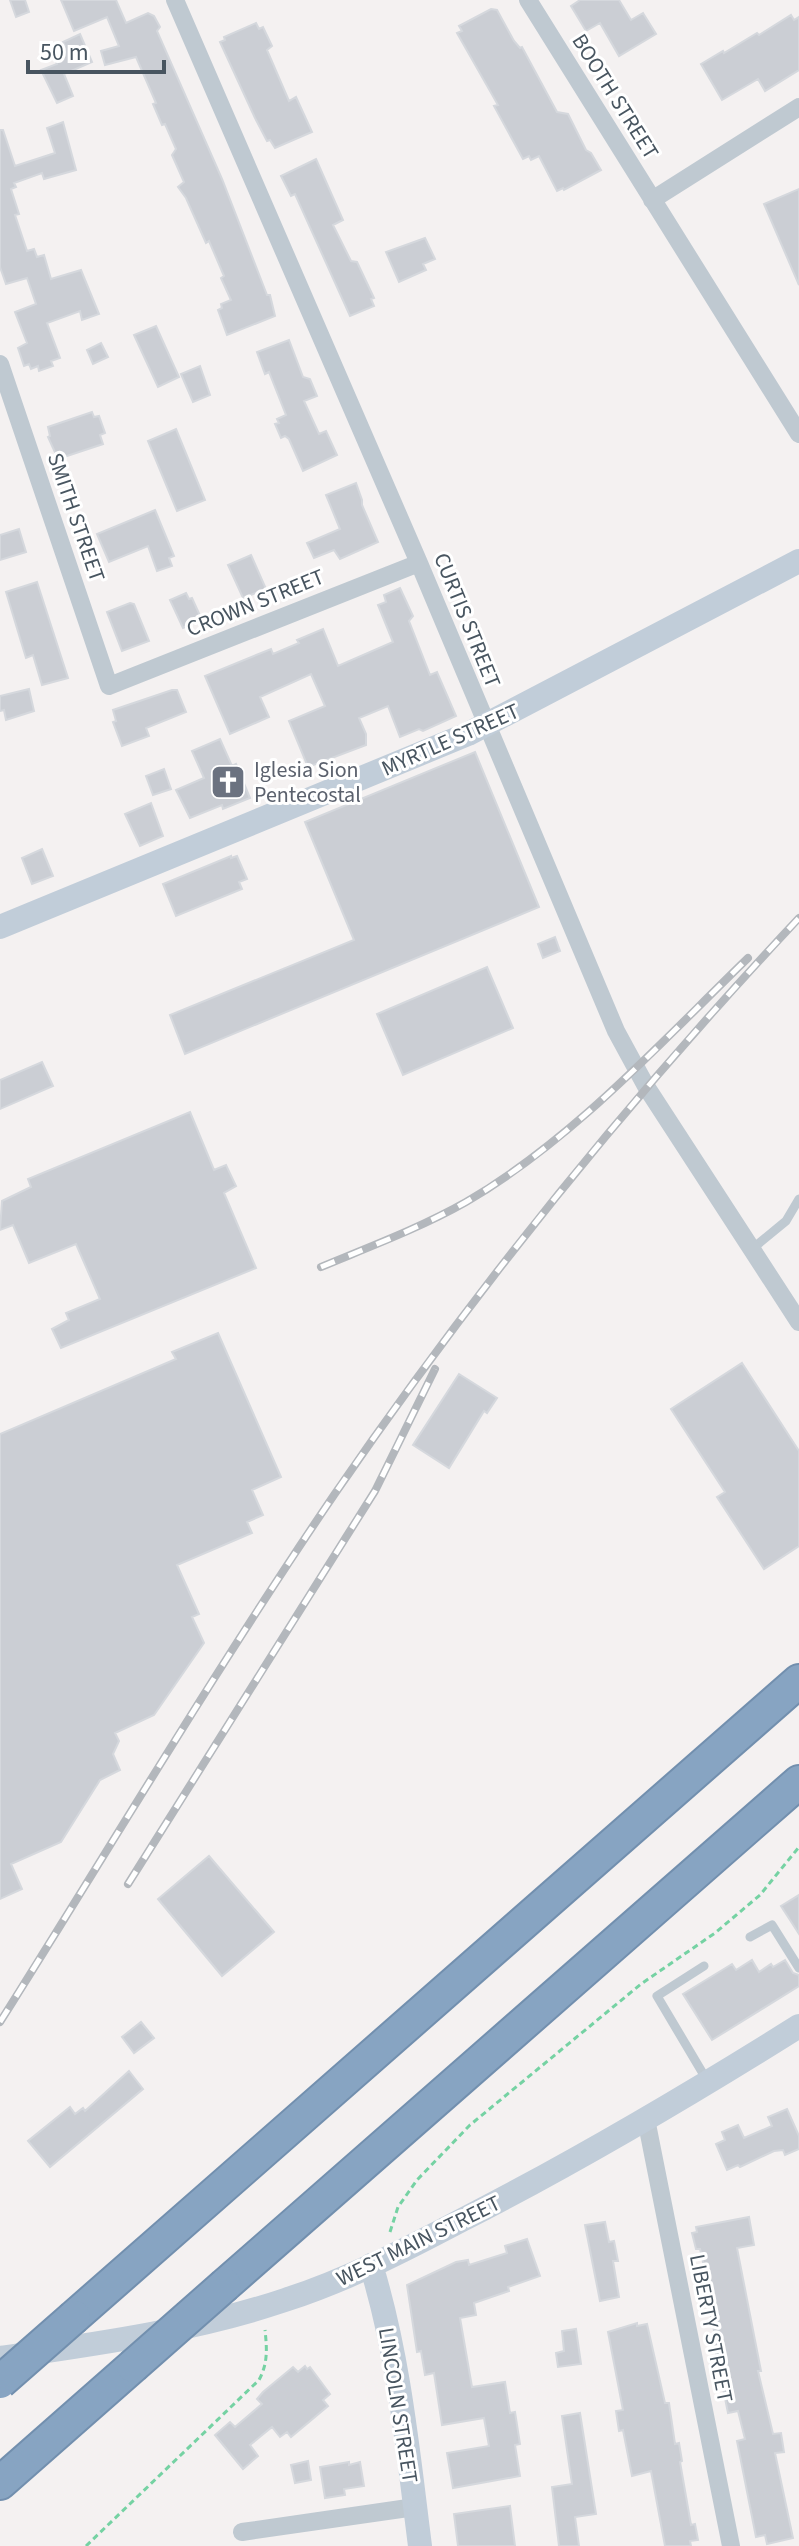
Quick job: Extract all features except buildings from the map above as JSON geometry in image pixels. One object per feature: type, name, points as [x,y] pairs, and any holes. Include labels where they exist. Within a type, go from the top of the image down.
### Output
[{"type":"highway","points":[[0,2382],[799,1681]]},
{"type":"highway","points":[[0,2483],[799,1782]]},
{"type":"street","name":"CURTIS STREET","points":[[175,0],[419,563],[485,726],[622,1044],[647,1088],[799,1322]]},
{"type":"street","name":"BOOTH STREET","points":[[528,0],[799,434]]},
{"type":"street","points":[[652,200],[799,107]]},
{"type":"street","name":"SMITH STREET","points":[[0,364],[109,686]]},
{"type":"street","name":"MYRTLE STREET","points":[[0,927],[485,726],[799,561]]},
{"type":"street","name":"CROWN STREET","points":[[109,686],[419,563]]},
{"type":"street","name":"WEST MAIN STREET","points":[[0,2358],[125,2339],[224,2318],[307,2293],[371,2265],[513,2194],[646,2119],[799,2026]]},
{"type":"street","name":"LIBERTY STREET","points":[[646,2119],[731,2546]]},
{"type":"street","name":"LINCOLN STREET","points":[[371,2265],[383,2304],[420,2546]]},
{"type":"street","points":[[242,2532],[415,2507]]},
{"type":"lane","points":[[752,1249],[786,1221],[799,1199]]},
{"type":"lane","points":[[750,1937],[772,1925],[799,1968]]},
{"type":"lane","points":[[704,1966],[657,1996],[708,2082]]},
{"type":"path","points":[[390,2232],[398,2207],[417,2180],[470,2125],[641,1984],[715,1933],[760,1895],[799,1847]]},
{"type":"path","points":[[86,2546],[259,2380],[268,2354],[265,2329]]},
{"type":"railway","points":[[0,2022],[248,1625],[387,1419],[498,1270],[615,1126],[799,918]]},
{"type":"railway","points":[[321,1267],[431,1220],[505,1177],[614,1089],[748,958]]},
{"type":"railway","points":[[128,1884],[375,1491],[435,1369]]},
{"type":"place","name":"Iglesia Sion Pentecostal","points":[[228,782]]}]
